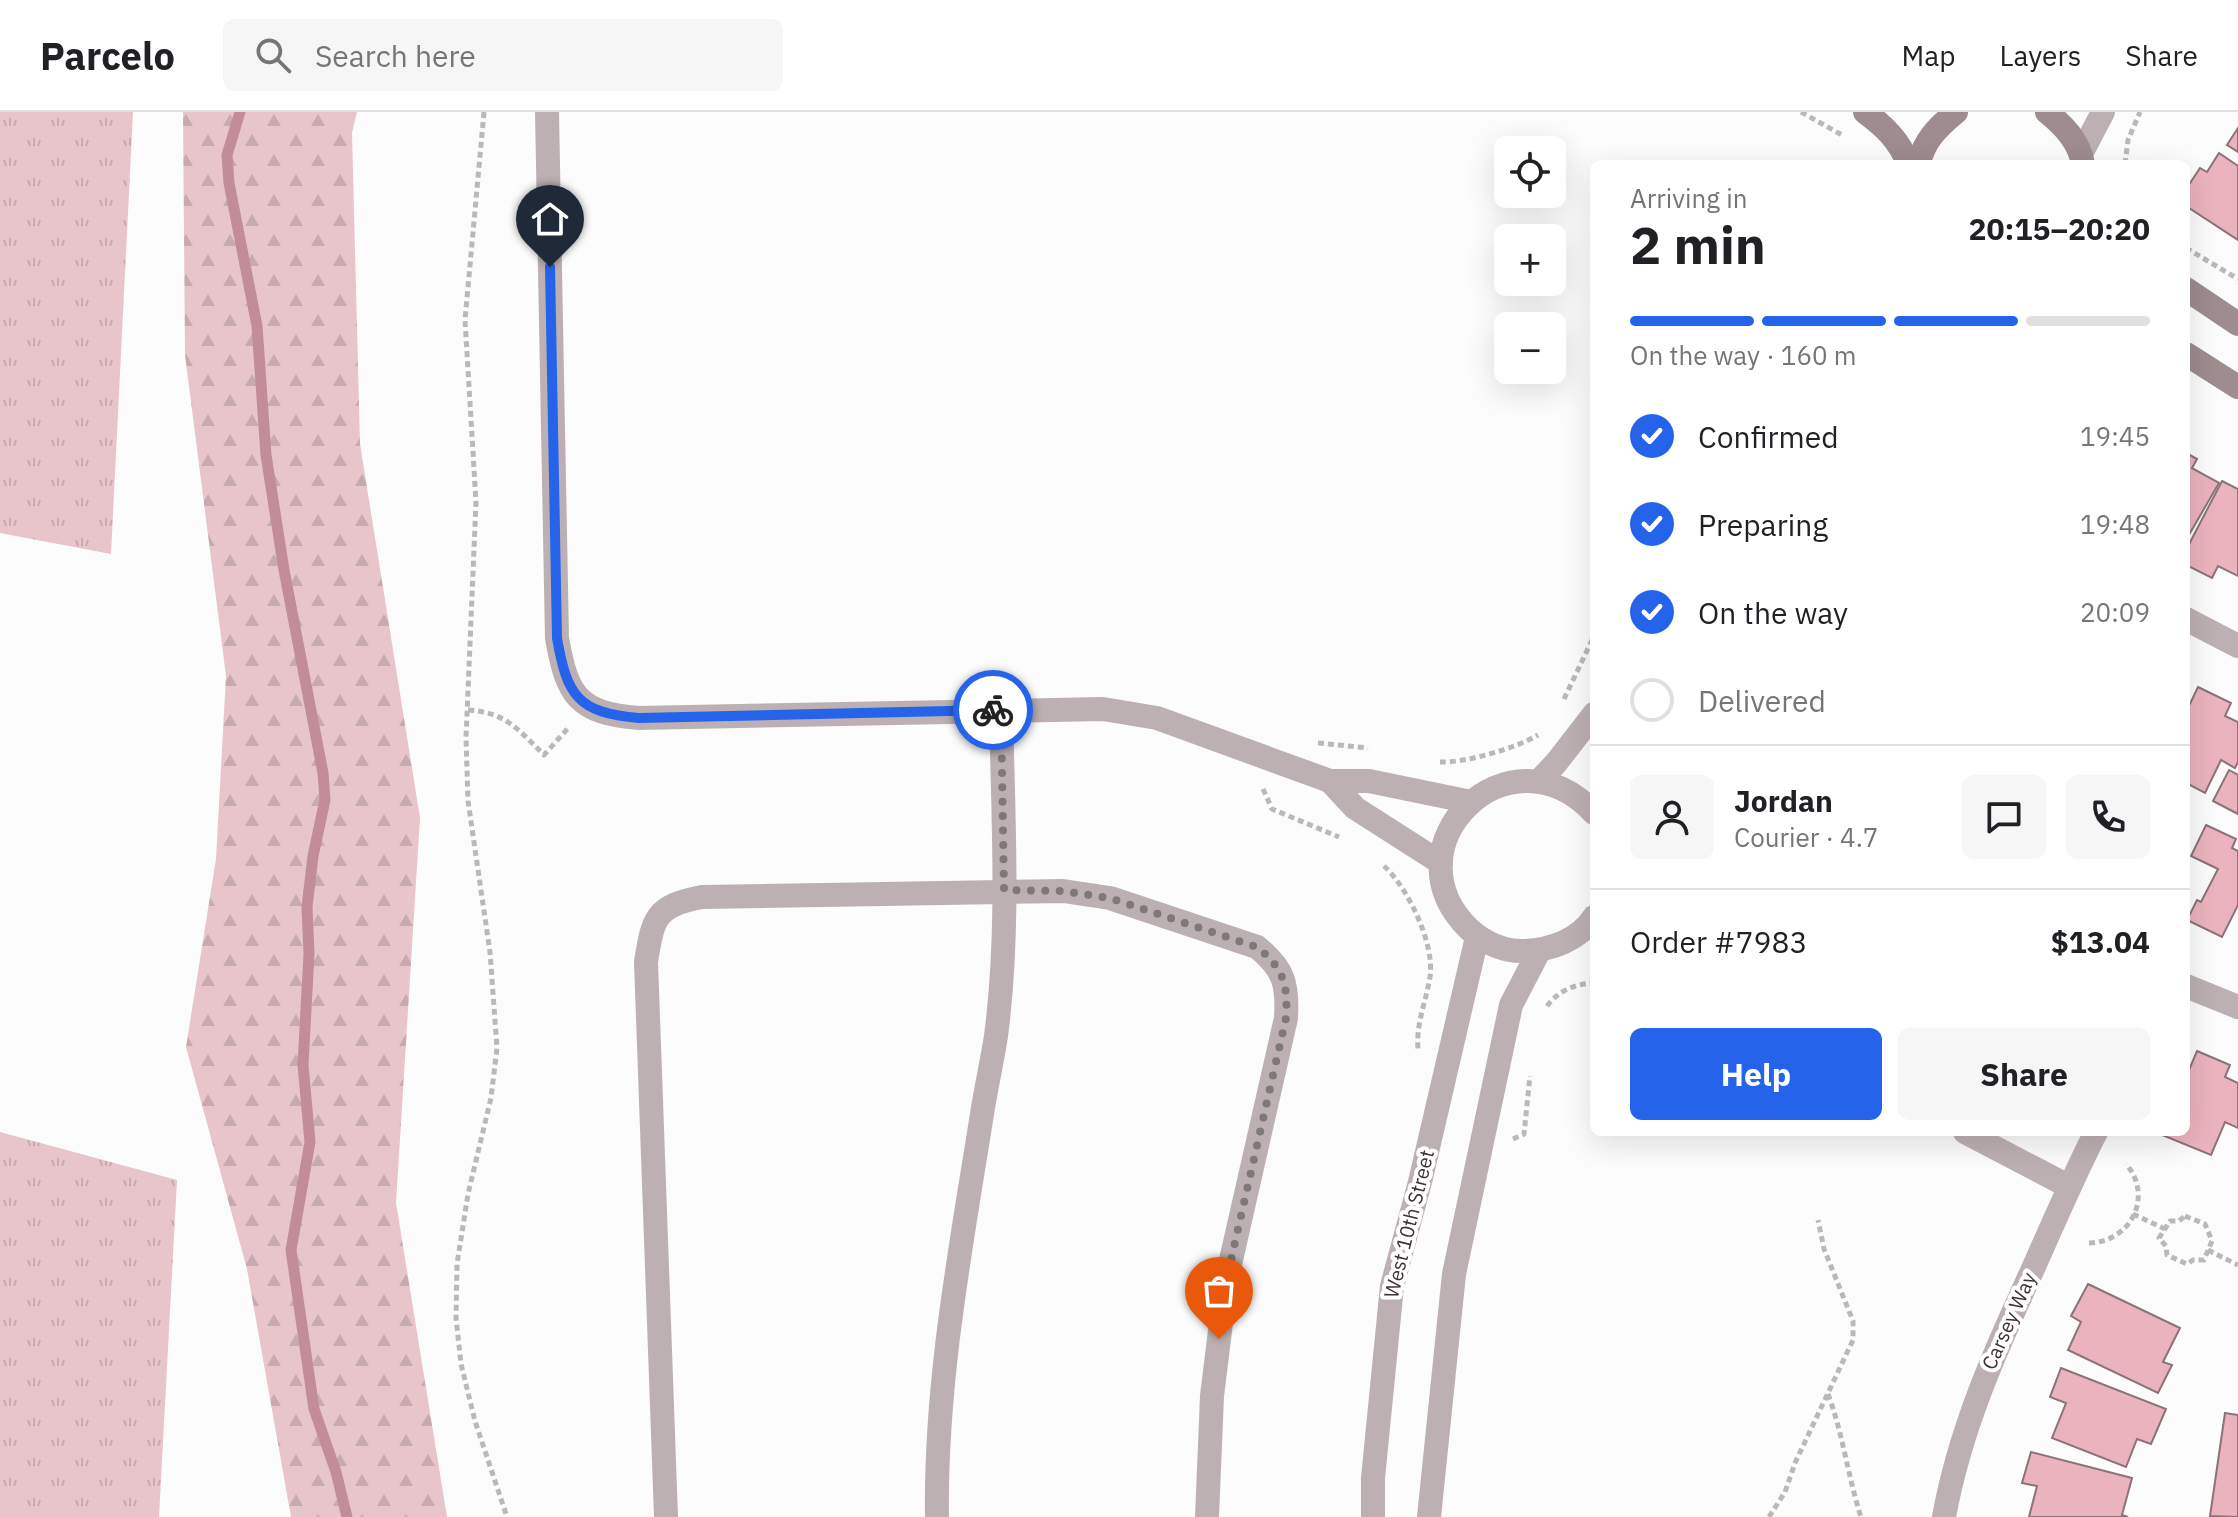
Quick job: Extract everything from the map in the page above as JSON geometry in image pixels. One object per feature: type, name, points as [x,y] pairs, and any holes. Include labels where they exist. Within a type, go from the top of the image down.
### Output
[{"type":"street","points":[[547,112],[557,638],[562,669],[570,689],[587,706],[613,716],[639,718],[1103,709],[1157,718],[1330,781],[1369,781],[1471,802]]},
{"type":"street","points":[[1865,112],[1886,129],[1907,160]]},
{"type":"street","points":[[1920,160],[1936,129],[1956,112]]},
{"type":"street","points":[[2047,112],[2067,129],[2082,159]]},
{"type":"street","points":[[2082,159],[2103,112]]},
{"type":"street","points":[[2190,292],[2238,324]]},
{"type":"street","points":[[2190,357],[2238,387]]},
{"type":"street","points":[[2190,621],[2238,646]]},
{"type":"street","points":[[937,1517],[941,1419],[955,1283],[996,1037],[1001,975],[1004,890],[1001,709]]},
{"type":"street","points":[[1539,781],[1590,719]]},
{"type":"street","points":[[1330,781],[1355,808],[1441,863]]},
{"type":"street","points":[[1589,930],[1567,942],[1539,951],[1517,951],[1477,937],[1457,917],[1444,891],[1441,863],[1446,834],[1461,810],[1483,792],[1510,781],[1539,781],[1561,787],[1590,809]]},
{"type":"street","points":[[666,1517],[646,962],[650,933],[660,914],[675,902],[702,897],[1004,890],[1063,891],[1110,898],[1257,947],[1275,961],[1284,978],[1286,1018],[1226,1282],[1212,1396],[1207,1517]]},
{"type":"street","name":"West 10th Street","points":[[1373,1517],[1373,1478],[1392,1286],[1420,1182],[1477,937]]},
{"type":"street","points":[[1429,1517],[1454,1274],[1511,1005],[1539,951]]},
{"type":"street","points":[[2190,988],[2238,1007]]},
{"type":"street","points":[[1973,1136],[2068,1186]]},
{"type":"street","name":"Carsey Way","points":[[1944,1517],[1951,1476],[1989,1363],[2068,1186],[2094,1136]]},
{"type":"path","points":[[484,112],[465,320],[476,502],[468,710],[468,801],[492,965],[497,1048],[491,1098],[468,1194],[457,1264],[456,1318],[461,1364],[475,1421],[507,1517]]},
{"type":"path","points":[[1801,112],[1853,141]]},
{"type":"path","points":[[2126,160],[2128,140],[2140,112]]},
{"type":"path","points":[[2190,250],[2238,279]]},
{"type":"path","points":[[1558,713],[1590,645]]},
{"type":"path","points":[[468,710],[499,716],[544,755],[587,706]]},
{"type":"path","points":[[1433,762],[1446,763],[1487,754],[1527,741],[1549,728]]},
{"type":"path","points":[[1272,809],[1350,841]]},
{"type":"path","points":[[1382,864],[1399,879],[1428,942],[1431,956],[1431,975],[1417,1029]]},
{"type":"path","points":[[1545,1009],[1565,990],[1590,983]]},
{"type":"path","points":[[1524,1134],[1530,1072]]},
{"type":"path","points":[[2089,1243],[2102,1242],[2127,1227],[2138,1206],[2137,1176],[2126,1164]]},
{"type":"path","points":[[2133,1214],[2166,1229]]},
{"type":"path","points":[[2185,1216],[2205,1224],[2212,1241],[2208,1250],[2204,1260],[2193,1260],[2187,1264],[2167,1255],[2166,1246],[2159,1238],[2170,1221],[2179,1221],[2185,1216]]},
{"type":"path","points":[[1769,1517],[1785,1492],[1795,1463],[1853,1340],[1853,1321],[1824,1249],[1818,1220]]},
{"type":"path","points":[[2208,1250],[2238,1265]]},
{"type":"path","points":[[1828,1394],[1839,1423],[1850,1483],[1861,1517]]},
{"type":"green space","points":[[0,112],[133,112],[111,554],[0,533]]},
{"type":"green space","points":[[183,112],[357,112],[352,133],[360,444],[420,818],[396,1203],[447,1517],[291,1517],[247,1269],[186,1047],[216,859],[226,676],[185,355]]},
{"type":"green space","points":[[0,1132],[177,1180],[159,1517],[0,1517]]},
{"type":"building","points":[[2238,128],[2238,152],[2227,145]]},
{"type":"building","points":[[2219,153],[2238,166],[2238,240],[2190,209],[2190,183],[2200,168],[2207,172]]},
{"type":"building","points":[[2190,455],[2197,459],[2192,468],[2219,483],[2190,533]]},
{"type":"building","points":[[2222,481],[2238,489],[2238,576],[2218,566],[2212,578],[2190,567],[2190,542]]},
{"type":"building","points":[[2198,687],[2231,703],[2225,716],[2238,722],[2238,762],[2235,768],[2221,760],[2205,793],[2190,785],[2190,704]]},
{"type":"building","points":[[2229,770],[2238,775],[2238,814],[2213,801]]},
{"type":"building","points":[[2206,825],[2236,839],[2232,848],[2238,851],[2238,905],[2222,937],[2190,921],[2197,900],[2201,902],[2218,869],[2191,856]]},
{"type":"building","points":[[2197,1051],[2230,1065],[2225,1077],[2238,1083],[2238,1128],[2225,1122],[2211,1155],[2164,1136],[2190,1136],[2190,1068]]},
{"type":"building","points":[[2088,1284],[2180,1328],[2163,1362],[2172,1365],[2158,1393],[2068,1350],[2081,1322],[2071,1316]]},
{"type":"building","points":[[2061,1368],[2166,1409],[2151,1444],[2137,1439],[2126,1467],[2052,1438],[2066,1403],[2050,1397]]},
{"type":"building","points":[[2225,1413],[2238,1415],[2238,1517],[2210,1516]]},
{"type":"building","points":[[2031,1452],[2132,1478],[2122,1515],[2128,1517],[2029,1517],[2037,1486],[2022,1483]]},
{"type":"waterway","points":[[240,112],[227,155],[229,183],[257,326],[266,455],[284,570],[323,773],[325,800],[313,856],[307,907],[309,954],[303,1065],[310,1142],[291,1250],[314,1409],[336,1472],[347,1517]]},
{"type":"way so far","points":[[993,710],[1001,709],[1004,890],[1063,891],[1110,898],[1257,947],[1275,961],[1284,978],[1286,1018],[1226,1282],[1219,1339]]},
{"type":"route","points":[[550,267],[557,638],[562,669],[570,689],[587,706],[613,716],[639,718],[993,710]]}]
